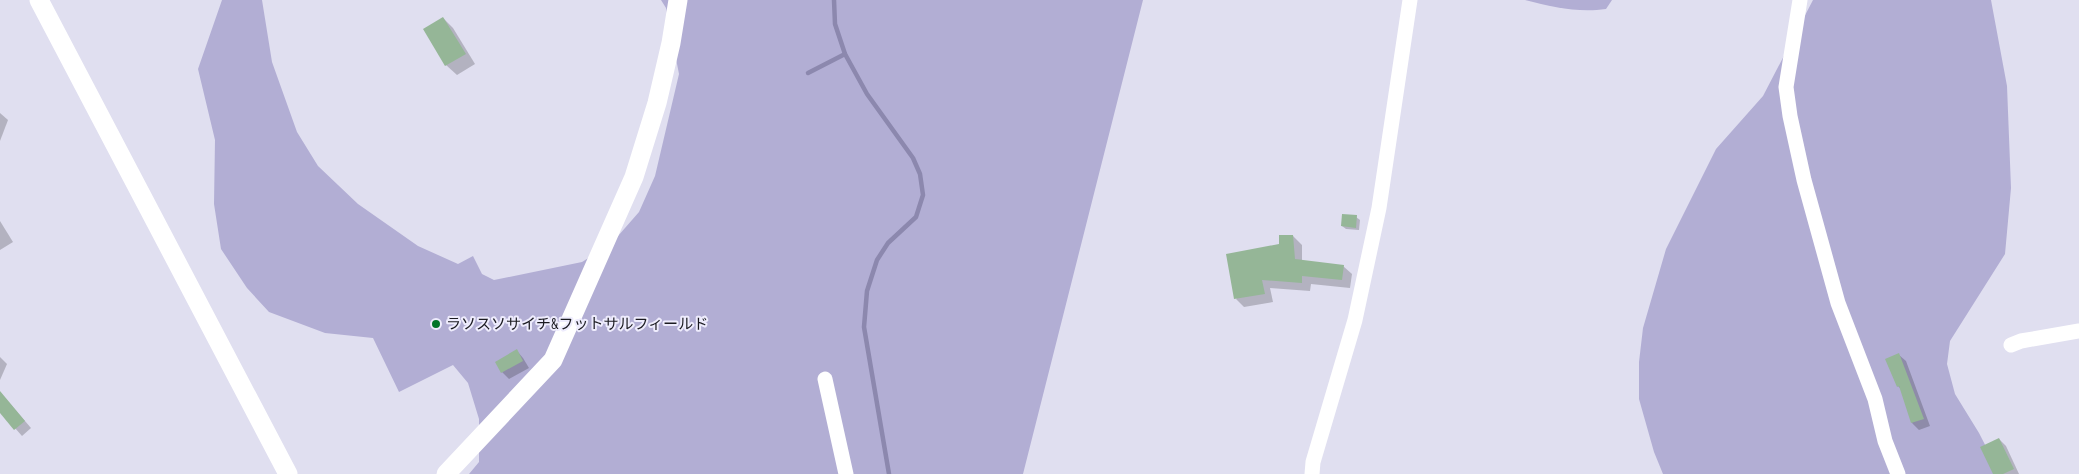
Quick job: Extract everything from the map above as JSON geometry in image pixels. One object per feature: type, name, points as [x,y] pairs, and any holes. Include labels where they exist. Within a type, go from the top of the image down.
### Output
[{"type":"street","points":[[39,0],[288,474]]},
{"type":"street","points":[[446,474],[553,360],[634,177],[657,103],[678,0]]},
{"type":"street","points":[[1312,474],[1313,462],[1355,320],[1375,226],[1410,0]]},
{"type":"street","points":[[1800,0],[1786,87],[1790,116],[1804,180],[1838,303],[1875,399],[1885,441],[1898,474]]},
{"type":"street","points":[[2011,345],[2021,341],[2079,331]]},
{"type":"street","points":[[825,379],[846,474]]},
{"type":"shaded area","points":[[222,0],[262,0],[272,62],[297,132],[318,166],[358,204],[418,246],[458,264],[473,256],[482,274],[494,280],[582,262],[611,244],[639,212],[655,176],[679,74],[666,8],[661,0],[1143,0],[1023,474],[469,474],[479,462],[479,419],[468,383],[453,365],[399,392],[373,338],[325,333],[269,312],[247,288],[221,249],[214,204],[215,140],[198,69]]},
{"type":"shaded area","points":[[1525,0],[1612,0],[1606,9],[1575,10]]},
{"type":"shaded area","points":[[1813,0],[1991,0],[2007,86],[2011,188],[2005,254],[1950,341],[1947,364],[1955,394],[1979,433],[2000,474],[1663,474],[1654,452],[1639,399],[1639,362],[1643,328],[1666,249],[1716,149],[1763,96]]},
{"type":"building","points":[[443,17],[466,54],[445,66],[423,29]]},
{"type":"building","points":[[1342,214],[1357,215],[1356,228],[1341,226]]},
{"type":"building","points":[[1279,235],[1293,235],[1295,259],[1344,265],[1342,280],[1302,276],[1302,283],[1262,280],[1265,294],[1234,299],[1226,254],[1279,244]]},
{"type":"building","points":[[517,349],[523,361],[501,373],[495,362]]},
{"type":"building","points":[[1899,353],[1924,419],[1911,423],[1899,386],[1897,387],[1885,359]]},
{"type":"building","points":[[0,391],[25,421],[14,430],[0,413]]},
{"type":"building","points":[[1999,438],[2014,469],[2003,474],[1993,474],[1980,447]]},
{"type":"waterway","points":[[834,0],[835,24],[845,54],[867,94],[913,158],[920,174],[923,195],[916,217],[888,243],[877,260],[867,291],[864,327],[889,474]]},
{"type":"waterway","points":[[808,73],[845,54]]},
{"type":"place","name":"ラソスソサイチ&フットサルフィールド","points":[[436,324]]}]
